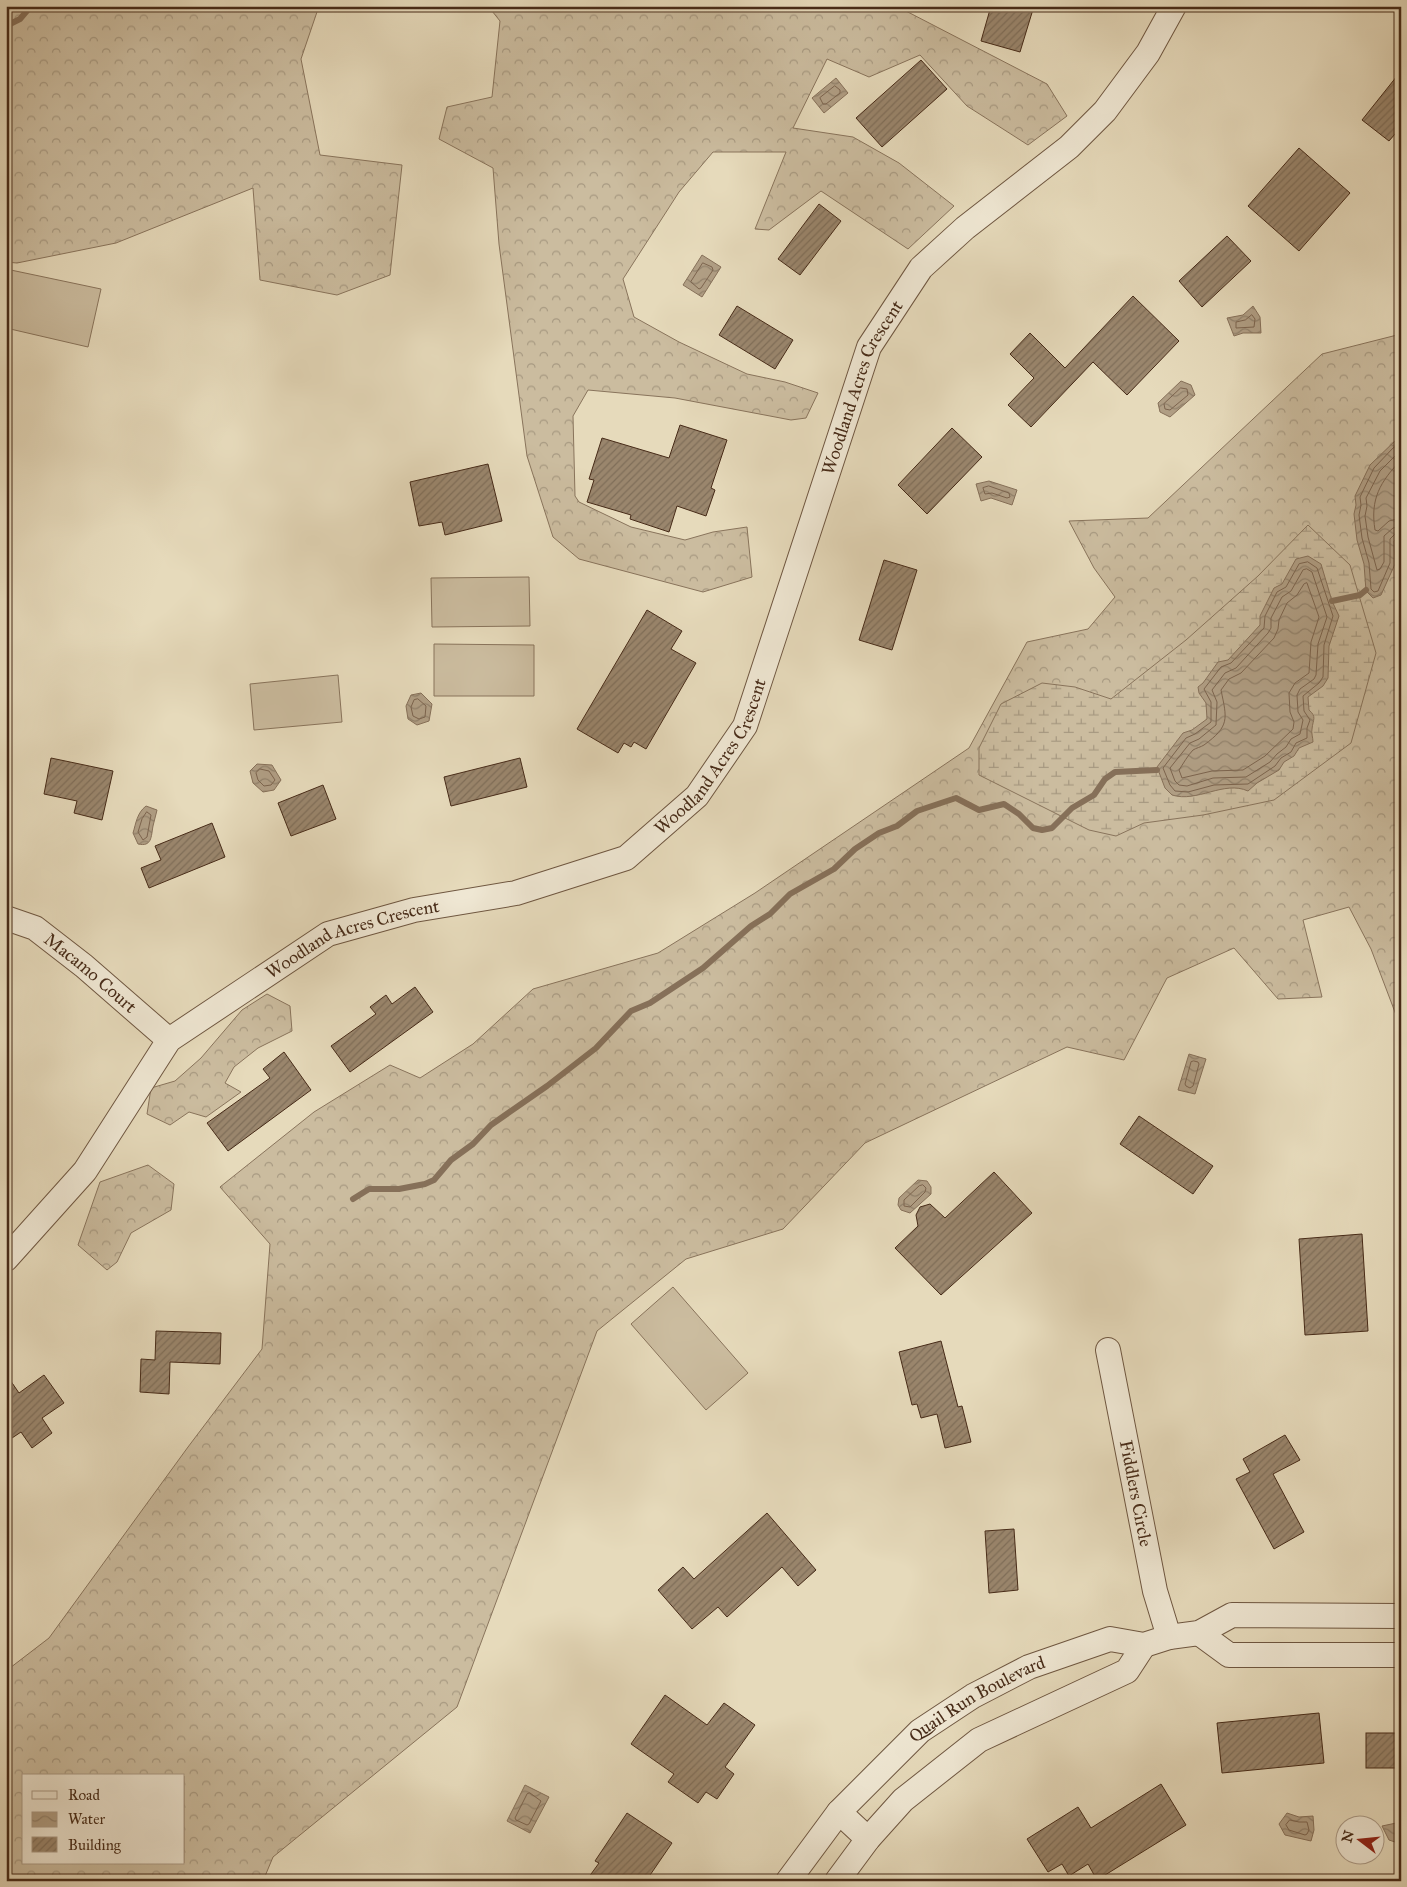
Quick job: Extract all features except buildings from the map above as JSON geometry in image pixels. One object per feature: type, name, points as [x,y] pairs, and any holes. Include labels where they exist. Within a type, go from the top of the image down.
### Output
[{"type":"street","name":"Woodland Acres Crescent","points":[[6,1259],[85,1171],[169,1040],[328,934],[414,910],[516,893],[626,858],[697,796],[745,726],[869,347],[921,268],[965,228],[1069,146],[1105,111],[1148,53],[1174,6]]},
{"type":"street","name":"Macamo Court","points":[[6,918],[35,928],[84,966],[169,1040]]},
{"type":"street","name":"Fiddlers Circle","points":[[1108,1350],[1155,1591],[1169,1637]]},
{"type":"street","name":"Quail Run Boulevard","points":[[788,1881],[839,1812],[920,1732],[973,1696],[1029,1667],[1110,1639],[1144,1645],[1169,1637],[1199,1633],[1232,1615],[1401,1616]]},
{"type":"street","points":[[1199,1633],[1229,1655],[1401,1654]]},
{"type":"street","name":"Quail Run Boulevard","points":[[837,1881],[868,1839],[902,1800],[979,1740],[1127,1671],[1144,1645]]},
{"type":"street","points":[[839,1812],[868,1839]]},
{"type":"green space","points":[[6,6],[319,6],[301,59],[320,155],[402,165],[390,275],[337,295],[260,280],[253,188],[116,243],[17,263],[6,262]]},
{"type":"green space","points":[[488,6],[905,6],[904,10],[1047,84],[1067,116],[1028,145],[967,106],[920,55],[869,77],[827,59],[793,128],[853,137],[899,163],[954,206],[908,249],[821,191],[769,230],[755,229],[786,152],[713,152],[679,192],[623,279],[634,317],[679,342],[747,374],[785,382],[818,393],[806,418],[791,420],[675,398],[588,390],[573,416],[575,496],[579,502],[631,527],[685,540],[713,532],[747,527],[752,577],[703,592],[579,559],[553,537],[527,456],[499,244],[493,168],[439,139],[447,107],[492,97],[500,21]]},
{"type":"green space","points":[[6,269],[101,289],[88,347],[6,328]]},
{"type":"green space","points":[[1401,334],[1401,1028],[1371,949],[1349,907],[1303,920],[1322,997],[1278,999],[1234,948],[1167,978],[1124,1060],[1067,1047],[865,1143],[783,1229],[686,1259],[597,1331],[457,1707],[273,1857],[263,1881],[6,1881],[6,1671],[49,1638],[262,1349],[270,1244],[220,1187],[314,1112],[390,1065],[420,1078],[473,1044],[533,989],[658,953],[755,893],[969,748],[1027,642],[1088,629],[1115,597],[1094,568],[1069,521],[1148,518],[1322,354]]},
{"type":"green space","points":[[1308,525],[1350,565],[1376,653],[1351,743],[1274,800],[1203,815],[1144,823],[1116,836],[1089,830],[979,775],[979,748],[1001,704],[1042,683],[1075,687],[1111,699],[1186,640],[1258,576]]},
{"type":"green space","points":[[529,577],[530,626],[432,627],[431,578]]},
{"type":"green space","points":[[434,644],[534,645],[534,696],[434,696]]},
{"type":"green space","points":[[338,675],[342,722],[254,730],[250,684]]},
{"type":"green space","points":[[267,994],[290,1006],[292,1031],[258,1048],[234,1067],[225,1083],[241,1092],[206,1117],[189,1112],[170,1125],[147,1114],[151,1088],[175,1081],[201,1058],[242,1010]]},
{"type":"green space","points":[[148,1165],[174,1184],[171,1210],[131,1233],[117,1262],[107,1270],[78,1245],[100,1182]]},
{"type":"green space","points":[[673,1287],[748,1373],[706,1410],[631,1324]]},
{"type":"water","points":[[836,78],[848,93],[824,113],[812,98]]},
{"type":"water","points":[[702,255],[721,267],[702,297],[683,285]]},
{"type":"water","points":[[1253,306],[1260,317],[1261,333],[1243,333],[1234,336],[1227,318],[1243,315]]},
{"type":"water","points":[[1181,381],[1191,385],[1195,395],[1170,417],[1160,412],[1158,403]]},
{"type":"water","points":[[1398,438],[1401,438],[1401,536],[1394,541],[1395,564],[1381,595],[1373,598],[1366,591],[1364,564],[1357,540],[1354,514],[1355,496],[1370,465]]},
{"type":"water","points":[[989,481],[1017,490],[1012,505],[991,498],[981,501],[976,484]]},
{"type":"water","points":[[1308,556],[1321,564],[1332,601],[1339,616],[1329,646],[1328,678],[1323,686],[1308,697],[1309,710],[1314,716],[1313,742],[1299,748],[1294,756],[1284,762],[1279,770],[1257,783],[1248,791],[1230,788],[1191,796],[1181,797],[1172,795],[1165,788],[1157,767],[1183,733],[1192,730],[1207,719],[1206,703],[1199,693],[1198,687],[1218,662],[1228,660],[1260,625],[1260,616],[1274,588],[1282,584],[1296,559]]},
{"type":"water","points":[[421,693],[432,704],[429,721],[417,725],[408,719],[406,706],[411,695]]},
{"type":"water","points":[[257,764],[272,765],[281,780],[274,790],[263,792],[253,783],[250,771]]},
{"type":"water","points":[[146,806],[157,810],[150,840],[143,845],[138,844],[133,833],[139,815]]},
{"type":"water","points":[[1189,1054],[1206,1059],[1195,1094],[1178,1090]]},
{"type":"water","points":[[918,1180],[927,1181],[931,1187],[931,1194],[910,1213],[901,1210],[898,1205],[899,1198]]},
{"type":"water","points":[[525,1785],[549,1797],[530,1833],[507,1821]]},
{"type":"water","points":[[1287,1813],[1299,1817],[1313,1816],[1314,1830],[1311,1841],[1285,1835],[1279,1824]]},
{"type":"water","points":[[1401,1822],[1401,1844],[1389,1840],[1384,1826]]},
{"type":"waterway","points":[[6,26],[20,19],[31,6]]},
{"type":"waterway","points":[[1332,601],[1360,595],[1366,590]]},
{"type":"waterway","points":[[353,1199],[369,1189],[399,1189],[425,1184],[434,1180],[451,1160],[473,1144],[491,1125],[547,1086],[596,1048],[631,1011],[650,1003],[703,968],[751,926],[770,914],[790,894],[834,869],[855,849],[879,833],[897,826],[917,811],[956,798],[979,810],[1004,804],[1019,814],[1033,828],[1042,830],[1052,828],[1072,808],[1094,795],[1105,779],[1115,772],[1157,770]]}]
